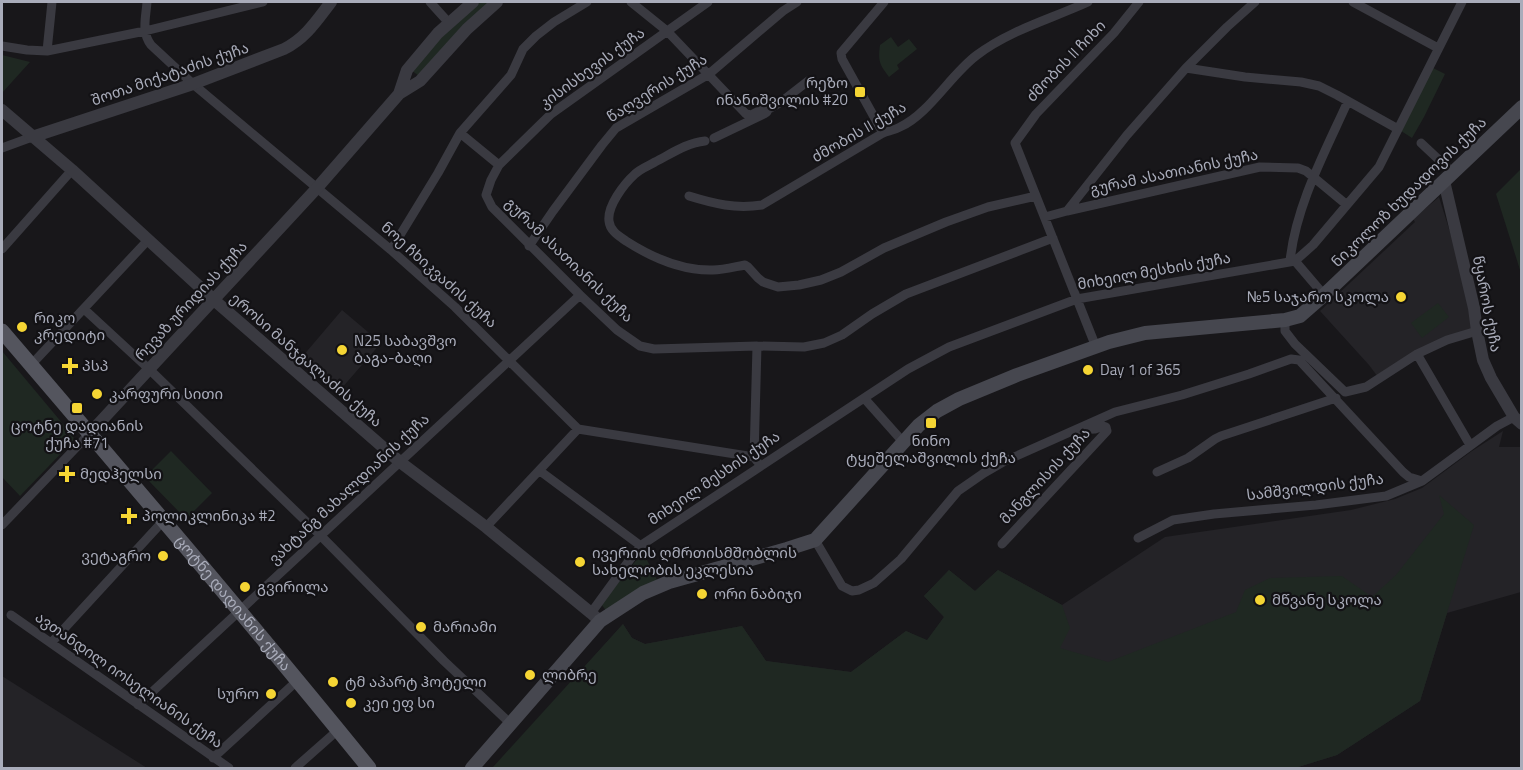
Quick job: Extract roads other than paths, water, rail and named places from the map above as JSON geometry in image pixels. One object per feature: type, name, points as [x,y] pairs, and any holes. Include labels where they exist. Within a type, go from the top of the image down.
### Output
[{"type":"main road","name":"ნიკოლოზ ხუდადოვის ქუჩა","points":[[815,540],[928,417],[958,399],[1017,375],[1144,333],[1285,320],[1300,316],[1324,296],[1521,108]]},
{"type":"main road","name":"ცოტნე დადიანის ქუჩა","points":[[2,331],[164,520],[369,768]]},
{"type":"main road","points":[[476,767],[596,617],[669,582],[815,540]]},
{"type":"street","points":[[47,51],[52,2]]},
{"type":"street","points":[[145,31],[147,2]]},
{"type":"street","points":[[2,46],[47,51],[145,31],[243,4],[263,2]]},
{"type":"street","name":"შოთა მიქატაძის ქუჩა","points":[[2,148],[193,84],[284,49],[307,34],[331,2]]},
{"type":"street","points":[[430,2],[449,23]]},
{"type":"street","name":"რევაზ ურიდიას ქუჩა","points":[[399,94],[406,70],[449,23],[473,2]]},
{"type":"street","name":"რევაზ ურიდიას ქუჩა","points":[[2,525],[214,300],[399,94],[420,81],[467,29],[497,2]]},
{"type":"street","points":[[392,250],[460,133],[511,75],[523,49],[554,22],[587,2]]},
{"type":"street","points":[[631,2],[668,31],[746,114],[751,115],[765,108],[767,110]]},
{"type":"street","name":"კისისხევის ქუჩა","points":[[499,165],[551,114],[708,2]]},
{"type":"street","name":"წაღვერის ქუჩა","points":[[530,246],[560,201],[616,128],[710,74],[783,11],[797,2]]},
{"type":"street","points":[[883,133],[842,59],[841,53],[884,2]]},
{"type":"street","name":"ძმობის II ქუჩა","points":[[689,196],[729,206],[746,208],[762,205],[883,133],[900,128],[915,118],[975,56],[999,40],[1088,2]]},
{"type":"street","name":"ძმობის II ჩიხი","points":[[1036,196],[1016,143],[1036,114],[1114,33],[1139,2]]},
{"type":"street","points":[[1067,211],[1127,135],[1186,68],[1255,2]]},
{"type":"street","points":[[1353,2],[1438,48]]},
{"type":"street","points":[[1293,261],[1313,244],[1379,166],[1462,2]]},
{"type":"street","name":"ნოე ჩხიკვაძის ქუჩა","points":[[145,31],[151,45],[193,84],[392,250],[455,307],[578,429]]},
{"type":"street","points":[[1186,68],[1232,76],[1301,82],[1319,87],[1398,129]]},
{"type":"street","points":[[406,70],[420,81]]},
{"type":"street","points":[[808,81],[764,114],[709,140],[684,147],[634,174],[611,207],[609,223],[615,234],[638,249],[664,261],[694,269],[712,271],[745,265],[763,282],[778,287],[799,285],[830,277],[884,248],[946,222],[988,207],[1036,196],[1096,347]]},
{"type":"street","points":[[1324,296],[1293,261],[1291,250],[1313,178],[1348,101]]},
{"type":"street","name":"ეროსი მანჯგალაძის ქუჩა","points":[[2,110],[72,170],[214,300],[400,462],[486,527],[596,617]]},
{"type":"street","points":[[460,133],[499,165]]},
{"type":"street","points":[[1421,143],[1448,177]]},
{"type":"street","name":"გურამ ასათიანის ქუჩა","points":[[499,165],[490,180],[486,195],[492,207],[617,330],[640,346],[654,349],[804,347],[824,343],[906,294],[1053,238]]},
{"type":"street","name":"გურამ ასათიანის ქუჩა","points":[[1045,217],[1260,167],[1298,168],[1306,171],[1347,205]]},
{"type":"street","points":[[2,249],[72,170]]},
{"type":"street","name":"წყაროს ქუჩა","points":[[1448,177],[1483,360],[1518,421]]},
{"type":"street","points":[[31,365],[148,240]]},
{"type":"street","name":"მიხეილ მესხის ქუჩა","points":[[596,617],[641,546],[908,369],[949,347],[1077,299],[1293,261]]},
{"type":"street","name":"ვახტანგ მახალდიანის ქუჩა","points":[[138,705],[580,295]]},
{"type":"street","points":[[84,309],[150,369],[321,536],[436,653],[511,724]]},
{"type":"street","points":[[1285,320],[1286,331],[1295,344],[1345,392],[1366,387],[1417,354],[1448,340],[1476,332]]},
{"type":"street","points":[[757,346],[754,457],[760,466]]},
{"type":"street","points":[[1417,354],[1470,445]]},
{"type":"street","points":[[815,540],[842,586],[852,591],[860,590],[874,583],[901,559],[958,491],[1003,462],[1115,412],[1182,395],[1291,359],[1299,360],[1403,472],[1409,477],[1422,481]]},
{"type":"street","points":[[864,398],[903,443]]},
{"type":"street","points":[[1157,472],[1188,458],[1221,436],[1336,398]]},
{"type":"street","name":"სამშვილდის ქუჩა","points":[[1138,538],[1173,520],[1386,496],[1422,481],[1497,426],[1518,421]]},
{"type":"street","name":"მანგლისის ქუჩა","points":[[1002,544],[1107,431],[1103,426],[1070,431]]},
{"type":"street","points":[[486,527],[578,429],[754,457]]},
{"type":"street","points":[[540,471],[641,546]]},
{"type":"street","points":[[51,643],[164,520]]},
{"type":"street","name":"ავთანდილ იოსელიანის ქუჩა","points":[[6,612],[229,768]]},
{"type":"street","points":[[213,758],[298,680]]},
{"type":"street","points":[[295,768],[338,730]]},
{"type":"place","name":"რეზო ინანიშვილის #20","points":[[860,92]]},
{"type":"place","name":"№5 საჯარო სკოლა","points":[[1401,297]]},
{"type":"place","name":"რიკო კრედიტი","points":[[22,327]]},
{"type":"place","name":"N25 საბავშვო ბაგა-ბაღი","points":[[342,350]]},
{"type":"place","name":"პსპ","points":[[70,366]]},
{"type":"place","name":"Day 1 of 365","points":[[1088,370]]},
{"type":"place","name":"კარფური სითი","points":[[97,394]]},
{"type":"place","name":"ცოტნე დადიანის ქუჩა #71","points":[[77,408]]},
{"type":"place","name":"ნინო ტყეშელაშვილის ქუჩა","points":[[931,423]]},
{"type":"place","name":"მედჰელსი","points":[[67,474]]},
{"type":"place","name":"პოლიკლინიკა #2","points":[[129,516]]},
{"type":"place","name":"ვეტაგრო","points":[[163,556]]},
{"type":"place","name":"ივერიის ღმრთისმშობლის სახელობის ეკლესია","points":[[580,562]]},
{"type":"place","name":"გვირილა","points":[[245,587]]},
{"type":"place","name":"ორი ნაბიჯი","points":[[702,594]]},
{"type":"place","name":"მწვანე სკოლა","points":[[1260,600]]},
{"type":"place","name":"მარიამი","points":[[421,627]]},
{"type":"place","name":"ლიბრე","points":[[530,675]]},
{"type":"place","name":"ტმ აპარტ ჰოტელი","points":[[333,682]]},
{"type":"place","name":"სურო","points":[[271,694]]},
{"type":"place","name":"კეი ეფ სი","points":[[351,703]]}]
